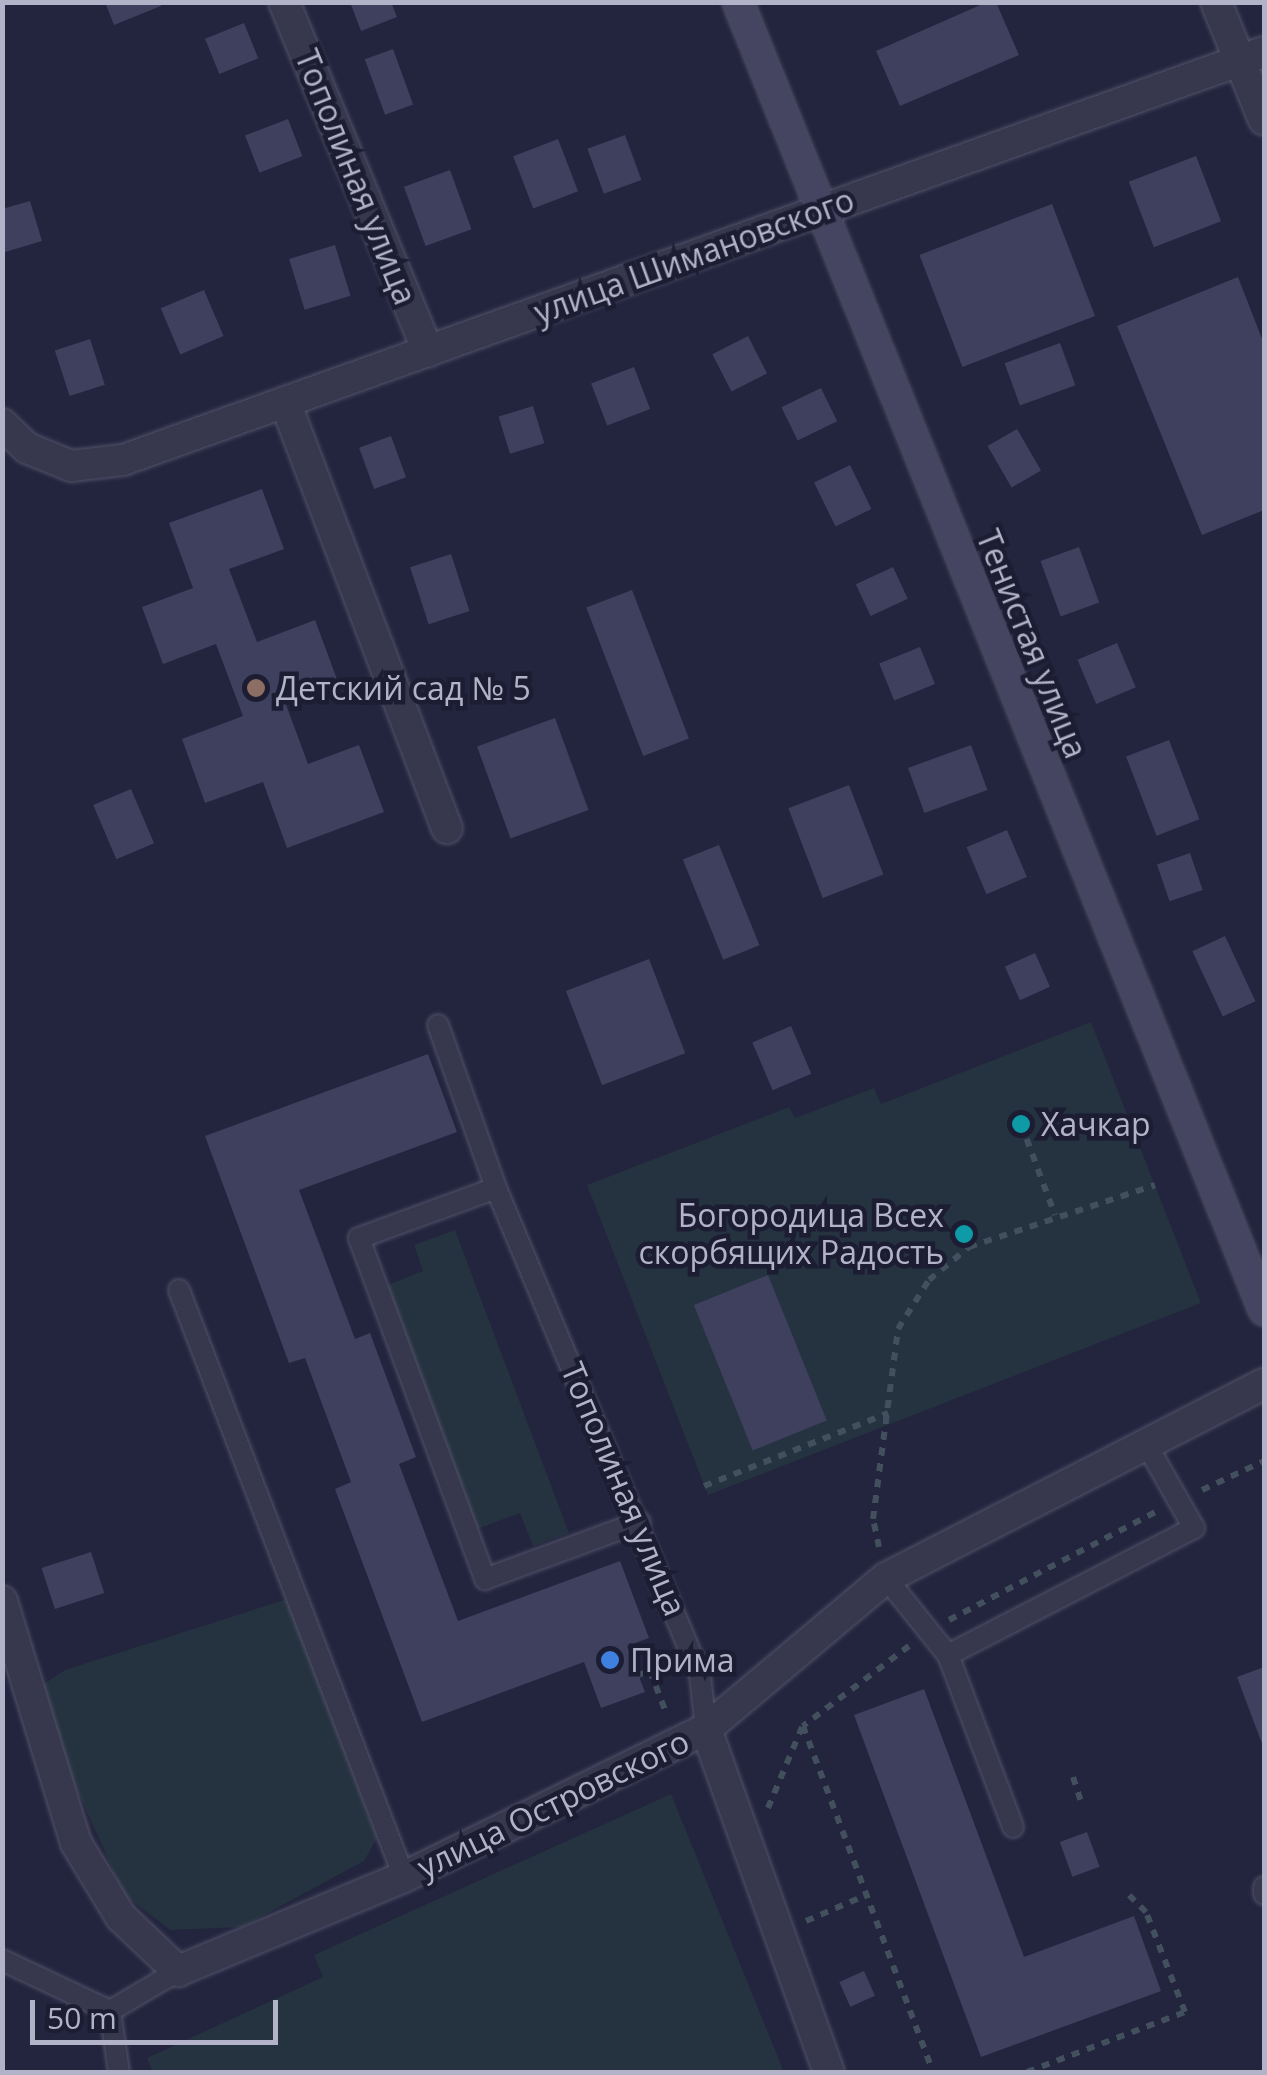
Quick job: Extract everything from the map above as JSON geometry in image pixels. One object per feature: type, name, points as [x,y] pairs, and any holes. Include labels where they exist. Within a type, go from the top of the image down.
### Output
[{"type":"street","name":"Тополиная улица","points":[[284,2],[428,351]]},
{"type":"street","name":"Тенистая улица","points":[[738,2],[1264,1310]]},
{"type":"street","points":[[1216,2],[1252,56],[1264,120]]},
{"type":"street","name":"улица Шимановского","points":[[2,424],[27,448],[71,466],[123,460],[1252,56]]},
{"type":"street","points":[[284,402],[447,828]]},
{"type":"street","name":"улица Островского","points":[[178,1971],[404,1876],[706,1729],[886,1578],[1148,1447],[1264,1384]]},
{"type":"street","points":[[2,1601],[76,1844],[121,1918],[178,1971]]},
{"type":"street","name":"Тополиная улица","points":[[706,1729],[742,1849],[829,2072]]},
{"type":"lane","name":"Тополиная улица","points":[[438,1025],[496,1188],[640,1522],[700,1675],[706,1729]]},
{"type":"lane","points":[[496,1188],[358,1238],[485,1579],[640,1522]]},
{"type":"lane","points":[[180,1290],[404,1876]]},
{"type":"lane","points":[[948,1655],[1194,1528],[1148,1447]]},
{"type":"lane","points":[[886,1578],[948,1655],[1013,1827]]},
{"type":"lane","points":[[2,1960],[110,2011]]},
{"type":"lane","points":[[110,2011],[178,1971]]},
{"type":"lane","points":[[110,2011],[119,2072]]},
{"type":"path","points":[[1021,1124],[1055,1214]]},
{"type":"path","points":[[886,1578],[874,1518],[898,1328],[929,1280],[969,1247],[1055,1214],[1155,1186]]},
{"type":"path","points":[[964,1234],[969,1247]]},
{"type":"path","points":[[704,1486],[888,1413]]},
{"type":"path","points":[[638,1675],[650,1671],[665,1714],[706,1729]]},
{"type":"path","points":[[742,1849],[763,1824],[803,1726]]},
{"type":"path","points":[[1073,1777],[1081,1800]]},
{"type":"path","points":[[1026,2072],[1185,2012],[1146,1912],[1125,1891]]},
{"type":"path","points":[[811,1934],[805,1919],[866,1895]]},
{"type":"shaded area","points":[[1091,1022],[1201,1303],[708,1495],[587,1185],[789,1107],[795,1118],[874,1088],[881,1104]]},
{"type":"shaded area","points":[[455,1230],[569,1533],[533,1546],[520,1513],[477,1529],[385,1286],[423,1271],[414,1245]]},
{"type":"shaded area","points":[[287,1599],[377,1838],[364,1861],[242,1927],[170,1930],[124,1895],[33,1691],[65,1670]]},
{"type":"shaded area","points":[[671,1794],[784,2072],[153,2072],[147,2058],[323,1977],[314,1955]]},
{"type":"building","points":[[105,2],[159,2],[161,6],[114,25]]},
{"type":"building","points":[[350,2],[391,2],[397,17],[361,31]]},
{"type":"building","points":[[987,2],[996,2],[1019,55],[900,106],[876,51]]},
{"type":"building","points":[[244,23],[258,58],[219,74],[205,39]]},
{"type":"building","points":[[393,49],[413,104],[385,115],[365,59]]},
{"type":"building","points":[[288,119],[302,156],[259,173],[245,135]]},
{"type":"building","points":[[625,135],[641,180],[604,194],[587,149]]},
{"type":"building","points":[[558,139],[578,191],[533,208],[513,156]]},
{"type":"building","points":[[1196,156],[1221,221],[1154,247],[1129,182]]},
{"type":"building","points":[[450,170],[472,229],[426,246],[404,187]]},
{"type":"building","points":[[30,201],[42,241],[2,253],[2,209]]},
{"type":"building","points":[[1052,204],[1095,316],[962,367],[919,255]]},
{"type":"building","points":[[335,245],[350,296],[305,310],[289,259]]},
{"type":"building","points":[[1238,277],[1264,344],[1264,510],[1202,535],[1117,326]]},
{"type":"building","points":[[204,290],[224,336],[180,354],[161,308]]},
{"type":"building","points":[[748,336],[767,373],[731,392],[712,354]]},
{"type":"building","points":[[90,339],[105,385],[70,396],[55,350]]},
{"type":"building","points":[[1060,343],[1075,385],[1020,405],[1005,363]]},
{"type":"building","points":[[634,367],[650,409],[607,425],[591,383]]},
{"type":"building","points":[[821,388],[837,421],[798,441],[781,407]]},
{"type":"building","points":[[533,406],[544,443],[510,454],[499,417]]},
{"type":"building","points":[[1017,429],[1041,471],[1012,488],[988,446]]},
{"type":"building","points":[[391,436],[406,477],[374,489],[359,448]]},
{"type":"building","points":[[850,465],[871,509],[836,527],[814,483]]},
{"type":"building","points":[[262,489],[284,549],[229,569],[257,642],[315,620],[338,682],[285,702],[308,764],[359,745],[384,812],[287,848],[263,782],[205,803],[182,739],[243,716],[216,644],[163,664],[142,607],[193,588],[169,523]]},
{"type":"building","points":[[1079,547],[1099,602],[1061,616],[1040,561]]},
{"type":"building","points":[[451,554],[470,611],[429,624],[410,567]]},
{"type":"building","points":[[893,567],[908,599],[871,616],[856,584]]},
{"type":"building","points":[[632,590],[689,738],[643,756],[586,608]]},
{"type":"building","points":[[1117,643],[1136,687],[1096,704],[1077,660]]},
{"type":"building","points":[[920,647],[935,684],[894,701],[879,663]]},
{"type":"building","points":[[555,718],[589,810],[511,838],[477,746]]},
{"type":"building","points":[[1169,740],[1199,819],[1157,836],[1126,756]]},
{"type":"building","points":[[971,745],[987,790],[924,813],[908,768]]},
{"type":"building","points":[[849,785],[883,875],[823,898],[788,808]]},
{"type":"building","points":[[131,789],[154,843],[116,859],[93,805]]},
{"type":"building","points":[[1007,830],[1027,877],[986,894],[966,847]]},
{"type":"building","points":[[719,845],[759,945],[723,960],[683,860]]},
{"type":"building","points":[[1190,853],[1203,890],[1170,901],[1157,864]]},
{"type":"building","points":[[1225,936],[1255,1001],[1223,1016],[1192,951]]},
{"type":"building","points":[[1035,953],[1050,987],[1020,1000],[1005,966]]},
{"type":"building","points":[[649,959],[685,1053],[602,1085],[566,991]]},
{"type":"building","points":[[791,1026],[811,1074],[773,1090],[752,1042]]},
{"type":"building","points":[[428,1054],[457,1132],[299,1190],[355,1339],[370,1333],[416,1457],[399,1464],[458,1621],[620,1561],[649,1638],[627,1646],[645,1692],[601,1708],[584,1662],[422,1722],[335,1489],[351,1482],[305,1358],[289,1363],[205,1136]]},
{"type":"building","points":[[768,1275],[827,1421],[753,1451],[694,1305]]},
{"type":"building","points":[[91,1552],[104,1593],[55,1609],[42,1568]]},
{"type":"building","points":[[1264,1667],[1264,1749],[1237,1677]]},
{"type":"building","points":[[924,1689],[1024,1957],[1134,1916],[1161,1991],[981,2057],[854,1715]]},
{"type":"building","points":[[1087,1832],[1100,1867],[1072,1877],[1060,1842]]},
{"type":"building","points":[[864,1971],[875,1996],[850,2007],[839,1982]]},
{"type":"place","name":"Детский сад № 5","points":[[256,688]]},
{"type":"place","name":"Хачкар","points":[[1021,1124]]},
{"type":"place","name":"Богородица Всех скорбящих Радость","points":[[964,1234]]},
{"type":"place","name":"Прима","points":[[610,1660]]}]
